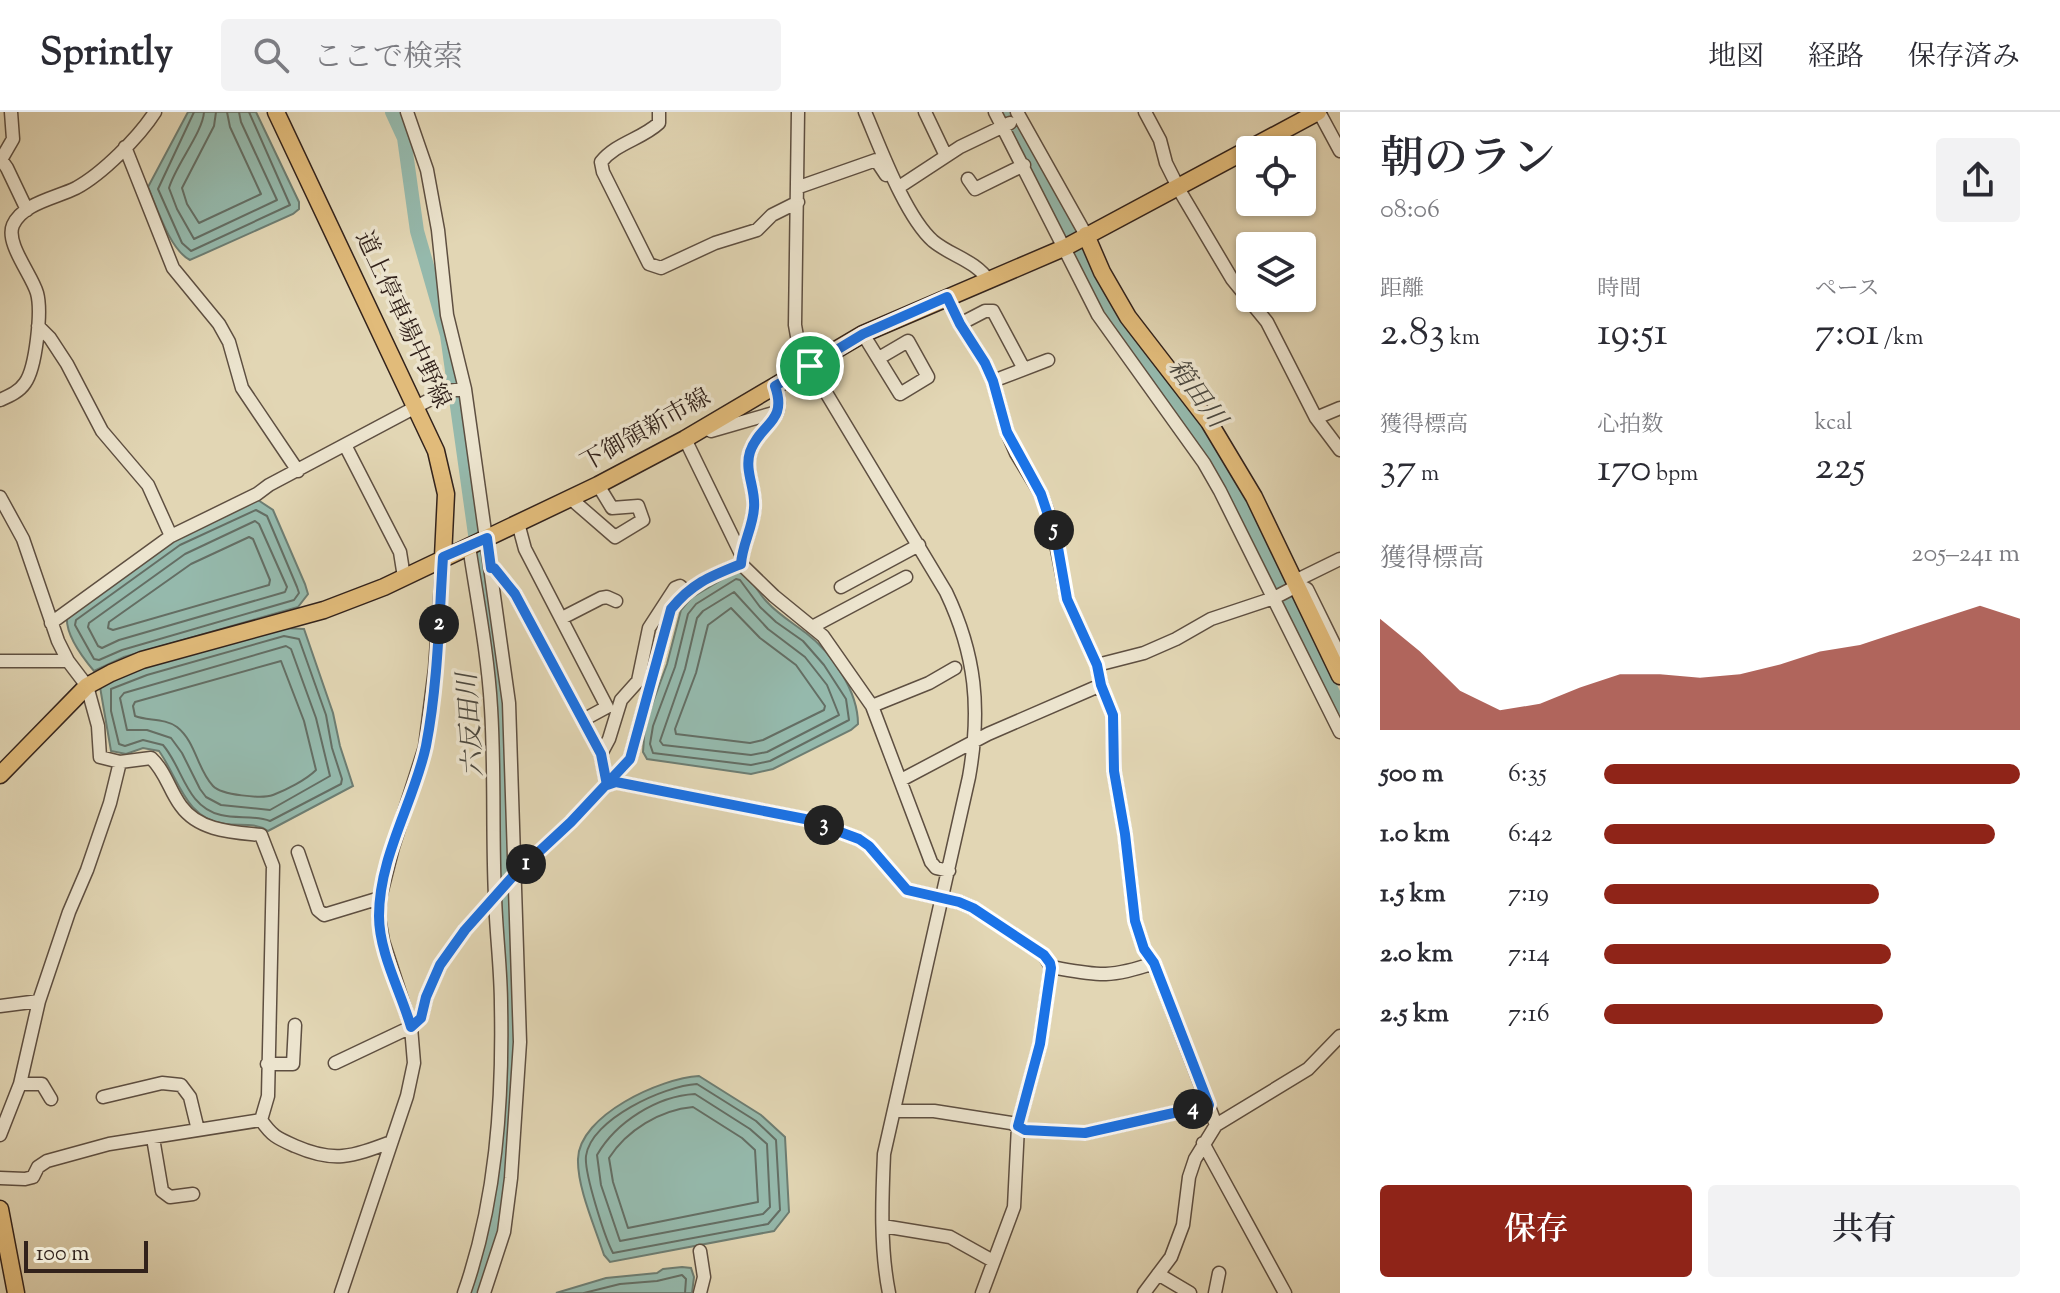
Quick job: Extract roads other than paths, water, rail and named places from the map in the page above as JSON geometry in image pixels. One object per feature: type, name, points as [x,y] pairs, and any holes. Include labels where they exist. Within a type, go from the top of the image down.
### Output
[{"type":"main road","name":"道上停車場中野線","points":[[276,112],[417,409],[444,475],[446,515],[443,557]]},
{"type":"main road","name":"下御領新市線","points":[[0,775],[87,686],[142,660],[324,610],[404,577],[598,485],[685,439],[863,334],[1076,242],[1319,112]]},
{"type":"main road","points":[[1076,242],[1102,272],[1128,317],[1224,446],[1254,497],[1340,676]]},
{"type":"main road","points":[[0,1209],[16,1293]]},
{"type":"street","points":[[11,112],[13,139],[1,158],[27,210]]},
{"type":"street","points":[[0,400],[24,386],[30,374],[38,326],[37,293],[11,235],[13,223],[27,210],[77,188],[125,147],[155,112]]},
{"type":"street","points":[[407,112],[427,170],[438,230],[447,315],[465,389],[491,705],[501,1006],[497,1136],[478,1253],[464,1293]]},
{"type":"street","points":[[659,112],[659,123],[623,144],[601,162],[603,172],[649,264],[661,268],[715,243],[746,236],[772,215],[798,202]]},
{"type":"street","points":[[798,112],[795,325],[798,342],[946,592],[967,644],[974,673],[976,740],[884,1154],[884,1271],[889,1293]]},
{"type":"street","points":[[865,112],[916,219],[933,241],[977,267],[989,281]]},
{"type":"street","points":[[925,112],[946,156]]},
{"type":"street","points":[[995,112],[1024,165],[1076,242]]},
{"type":"street","points":[[1145,112],[1178,186],[1232,279],[1267,322],[1316,418],[1340,450]]},
{"type":"street","points":[[1319,112],[1340,151]]},
{"type":"street","points":[[799,187],[876,160],[898,194],[946,156],[1019,115],[1076,242],[1098,315],[1204,463],[1238,523],[1340,732]]},
{"type":"street","points":[[125,147],[173,268],[219,324],[229,342],[242,388],[298,471]]},
{"type":"street","points":[[968,179],[975,189],[1024,165]]},
{"type":"street","points":[[947,297],[993,381],[1007,432],[1041,494],[1052,524],[1067,599],[1097,665],[1113,715],[1114,771],[1135,921],[1216,1125]]},
{"type":"street","points":[[960,324],[985,311],[993,311],[1024,369]]},
{"type":"street","points":[[38,326],[67,364],[102,431],[148,485],[171,536]]},
{"type":"street","points":[[863,334],[879,358]]},
{"type":"street","points":[[993,381],[1048,360]]},
{"type":"street","points":[[335,1063],[411,1027],[421,1018],[440,965],[465,930],[513,876],[630,759],[671,609],[686,591],[741,559],[754,507],[749,455],[754,442],[776,419],[780,400],[775,386]]},
{"type":"street","points":[[51,623],[171,536],[446,391],[465,389]]},
{"type":"street","points":[[1316,418],[1340,408]]},
{"type":"street","points":[[706,427],[711,431],[777,412]]},
{"type":"street","points":[[685,439],[741,559],[774,596],[812,627],[835,651],[872,706],[931,862],[936,868],[949,871]]},
{"type":"street","points":[[345,445],[400,552],[404,577]]},
{"type":"street","points":[[570,498],[615,537],[643,520],[638,506],[612,508],[598,485]]},
{"type":"street","points":[[0,497],[23,539],[51,623],[68,661],[87,686],[98,726],[100,757],[120,762],[151,758],[164,772],[181,806],[197,822],[212,828],[261,835],[266,845],[273,866],[274,900],[268,1096],[261,1120]]},
{"type":"street","points":[[518,523],[525,549],[607,707],[583,720]]},
{"type":"street","points":[[478,542],[491,568],[509,703],[520,1042],[504,1232],[484,1293]]},
{"type":"street","points":[[841,587],[919,545]]},
{"type":"street","points":[[341,1293],[407,1096],[414,1063],[411,1027],[383,941],[380,898],[425,747],[435,669],[443,557]]},
{"type":"street","points":[[1097,665],[1144,653],[1211,619],[1274,598],[1340,559]]},
{"type":"street","points":[[491,568],[515,594],[583,720],[601,754],[607,785]]},
{"type":"street","points":[[812,627],[906,577]]},
{"type":"street","points":[[1294,584],[1307,589],[1340,656]]},
{"type":"street","points":[[601,754],[621,700],[638,681],[649,628],[675,588],[680,586],[686,591]]},
{"type":"street","points":[[562,618],[601,598],[616,601]]},
{"type":"street","points":[[0,661],[68,661]]},
{"type":"street","points":[[872,706],[929,683],[955,668]]},
{"type":"street","points":[[901,780],[976,740],[1101,685]]},
{"type":"street","points":[[0,1135],[20,1084],[39,1001],[92,856],[120,762]]},
{"type":"street","points":[[607,785],[616,782],[805,819],[832,828],[869,846],[907,890],[973,908],[1044,955],[1051,967],[1040,1044],[1018,1126],[1014,1207],[982,1293]]},
{"type":"street","points":[[298,852],[318,910],[324,915],[380,898]]},
{"type":"street","points":[[1051,967],[1109,976],[1154,963]]},
{"type":"street","points":[[0,1006],[39,1001]]},
{"type":"street","points":[[267,1064],[293,1064],[295,1025]]},
{"type":"street","points":[[1144,1293],[1171,1257],[1183,1225],[1189,1177],[1203,1143],[1216,1125],[1308,1069],[1340,1036]]},
{"type":"street","points":[[103,1097],[162,1083],[181,1085],[190,1097],[198,1130]]},
{"type":"street","points":[[20,1084],[42,1084],[51,1099]]},
{"type":"street","points":[[894,1111],[934,1111],[1011,1123],[1025,1130],[1085,1133],[1209,1105]]},
{"type":"street","points":[[261,1120],[272,1136],[320,1157],[358,1154],[391,1142]]},
{"type":"street","points":[[0,1178],[33,1177],[38,1167],[47,1161],[109,1144],[261,1120]]},
{"type":"street","points":[[153,1138],[162,1191],[170,1197],[193,1194]]},
{"type":"street","points":[[1203,1143],[1285,1293]]},
{"type":"street","points":[[883,1226],[950,1237],[993,1261]]},
{"type":"street","points":[[700,1251],[704,1277],[700,1293]]},
{"type":"street","points":[[1215,1293],[1219,1273]]},
{"type":"street","points":[[1158,1274],[1190,1293]]},
{"type":"water","points":[[188,112],[256,112],[299,202],[299,209],[293,214],[190,260],[170,238],[148,187]]},
{"type":"water","points":[[258,500],[273,510],[305,584],[308,594],[298,607],[124,657],[94,671],[72,638],[67,616],[175,538]]},
{"type":"water","points":[[738,570],[747,576],[772,607],[816,641],[834,662],[854,699],[858,724],[773,769],[751,774],[647,759],[643,752],[645,724],[667,664],[681,610],[691,598]]},
{"type":"water","points":[[284,628],[304,629],[333,713],[353,786],[268,831],[252,825],[212,821],[201,814],[184,796],[159,751],[143,748],[126,754],[111,751],[100,687],[116,677],[144,667]]},
{"type":"water","points":[[699,1076],[761,1115],[785,1137],[789,1212],[774,1231],[610,1262],[604,1255],[580,1182],[578,1159],[582,1143],[592,1128],[625,1102],[664,1084]]},
{"type":"water","points":[[691,1268],[694,1277],[692,1293],[556,1293],[606,1278]]},
{"type":"waterway","name":"六反田川","points":[[392,112],[404,138],[417,231],[447,335],[497,691],[512,1065],[491,1247],[476,1293]]},
{"type":"waterway","name":"箱田川","points":[[1006,112],[1125,336],[1195,428],[1229,481],[1340,707]]}]
